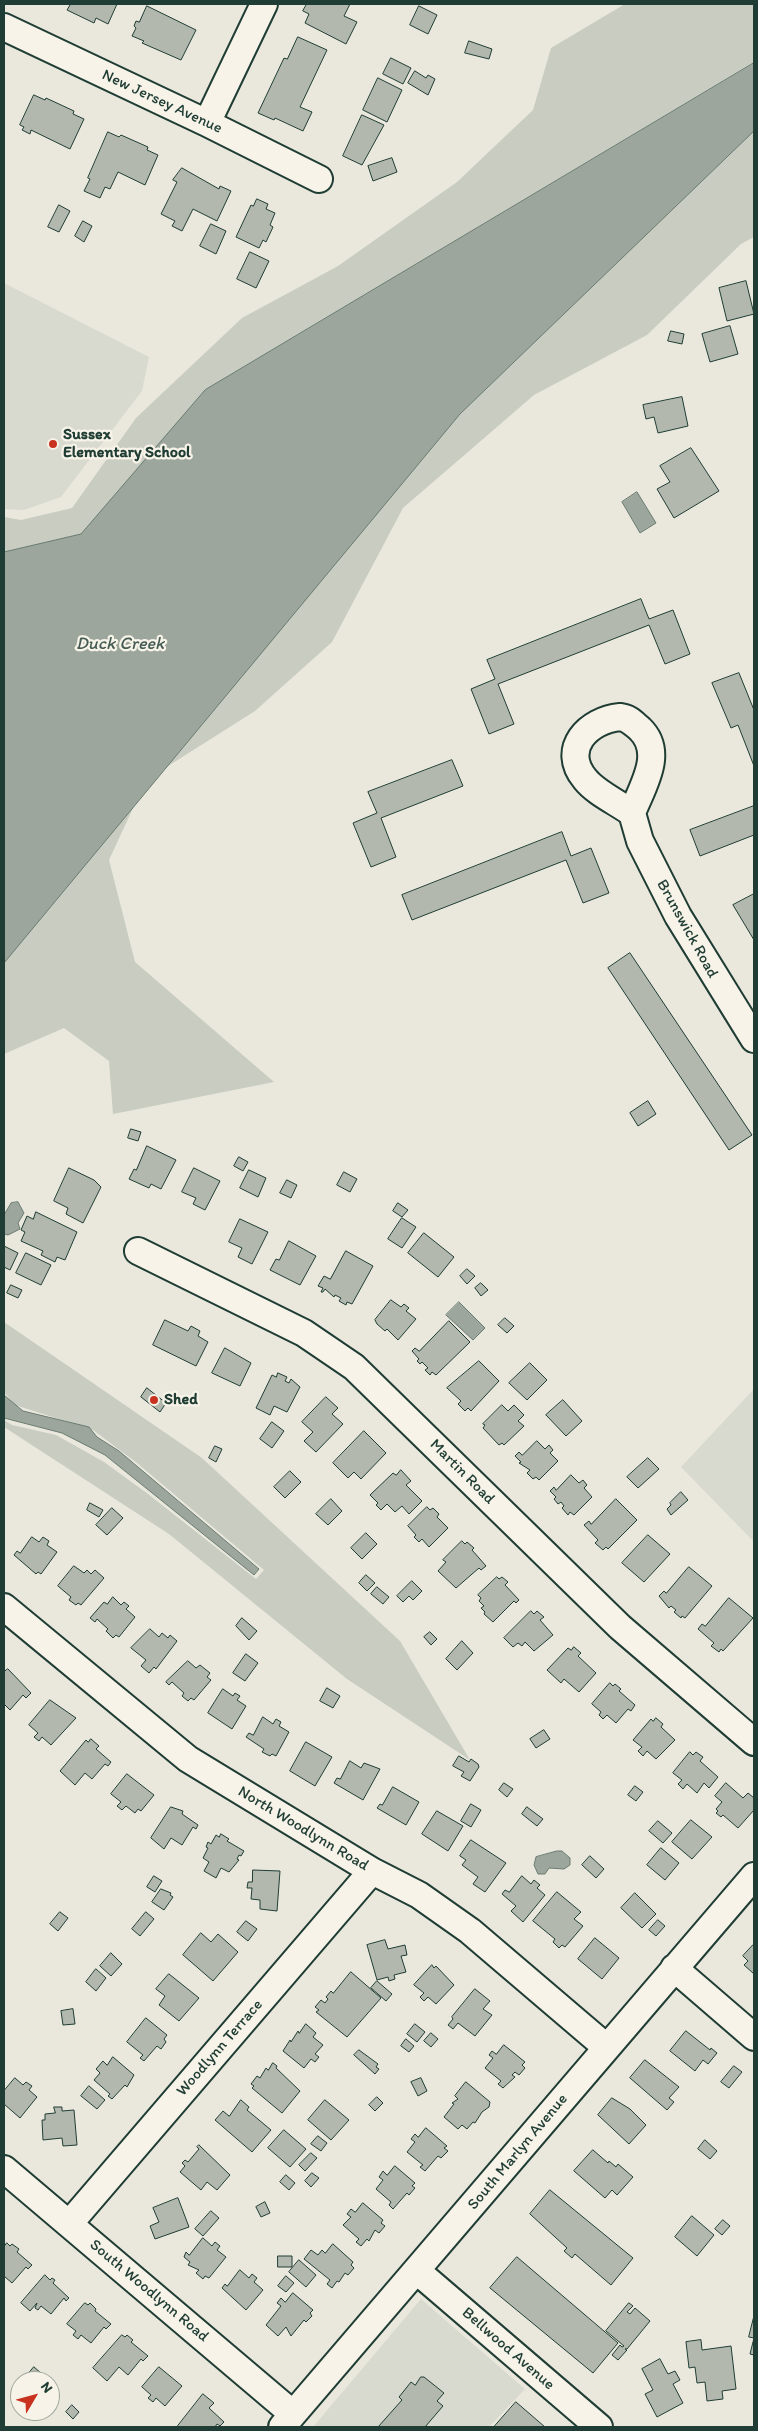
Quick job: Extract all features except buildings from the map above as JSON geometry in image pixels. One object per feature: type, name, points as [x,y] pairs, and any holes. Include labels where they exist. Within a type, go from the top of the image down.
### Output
[{"type":"street","points":[[207,123],[264,4]]},
{"type":"street","name":"New Jersey Avenue","points":[[4,27],[207,123],[319,179]]},
{"type":"street","name":"Brunswick Road","points":[[632,813],[640,841],[678,916],[754,1039]]},
{"type":"street","name":"Martin Road","points":[[138,1251],[304,1333],[354,1366],[620,1627],[754,1742]]},
{"type":"street","name":"North Woodlynn Road","points":[[4,1606],[188,1759],[372,1871],[419,1895],[470,1930],[606,2047]]},
{"type":"street","name":"Woodlynn Terrace","points":[[69,2224],[372,1871]]},
{"type":"street","name":"South Marlyn Avenue","points":[[288,2421],[754,1876]]},
{"type":"street","points":[[674,1968],[754,2037]]},
{"type":"street","name":"South Woodlynn Road","points":[[4,2169],[69,2224],[288,2421]]},
{"type":"street","name":"Bellwood Avenue","points":[[417,2272],[599,2427]]},
{"type":"shaded area","points":[[625,4],[754,4],[754,237],[741,244],[647,335],[534,395],[403,508],[332,642],[255,711],[146,780],[109,860],[135,962],[274,1082],[113,1114],[109,1061],[64,1028],[4,1054],[4,517],[21,520],[72,508],[136,418],[242,318],[338,266],[457,182],[533,110],[551,48]]},
{"type":"shaded area","name":"Sussex Elementary School","points":[[4,283],[149,357],[142,391],[61,497],[24,510],[4,509]]},
{"type":"shaded area","points":[[4,1322],[202,1458],[400,1641],[470,1760],[347,1679],[169,1534],[4,1427],[4,1420],[12,1425],[56,1435],[104,1462],[256,1579],[264,1570],[137,1463],[93,1430],[15,1405],[4,1392]]},
{"type":"shaded area","points":[[754,1389],[754,1542],[681,1467]]},
{"type":"shaded area","points":[[421,2299],[525,2389],[489,2427],[313,2427]]},
{"type":"water","name":"Duck Creek","points":[[754,63],[754,131],[460,414],[4,963],[4,552],[81,534],[205,390]]},
{"type":"water","points":[[637,492],[656,523],[640,533],[622,502]]},
{"type":"water","points":[[18,1202],[24,1213],[18,1223],[20,1229],[8,1235],[4,1234],[4,1215],[11,1203]]},
{"type":"water","points":[[459,1302],[485,1328],[473,1340],[446,1315]]},
{"type":"water","points":[[4,1395],[23,1411],[89,1427],[97,1437],[119,1451],[259,1569],[254,1575],[105,1455],[62,1433],[4,1418]]},
{"type":"water","points":[[562,1851],[570,1858],[570,1865],[564,1869],[549,1868],[545,1874],[538,1874],[534,1865],[536,1857]]},
{"type":"place","name":"Sussex Elementary School","points":[[53,444]]},
{"type":"place","name":"Shed","points":[[154,1400]]}]
